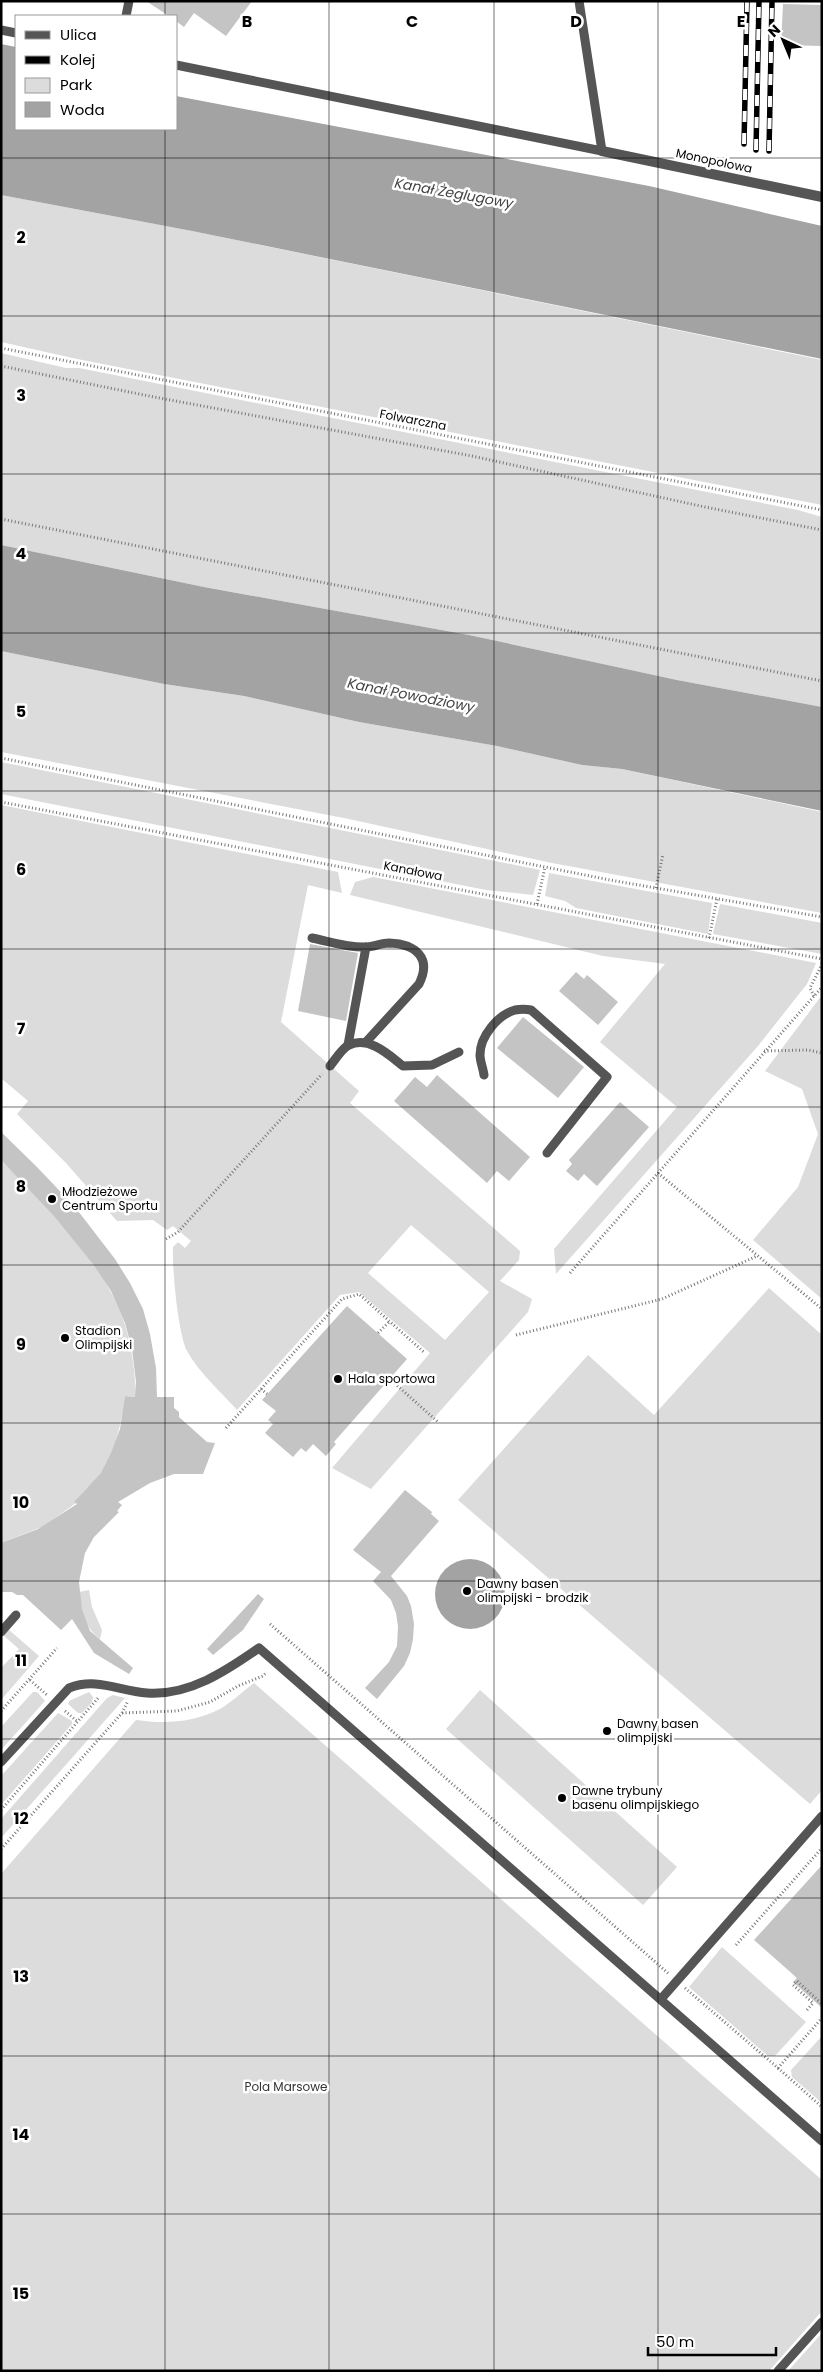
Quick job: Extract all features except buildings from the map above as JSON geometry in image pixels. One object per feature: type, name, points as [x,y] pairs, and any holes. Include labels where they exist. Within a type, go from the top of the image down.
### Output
[{"type":"street","name":"Monopolowa","points":[[602,150],[822,197]]},
{"type":"lane","points":[[126,15],[129,1]]},
{"type":"lane","points":[[178,65],[602,150],[579,1]]},
{"type":"lane","points":[[1,30],[15,33]]},
{"type":"lane","points":[[312,938],[366,947],[388,943],[416,951],[425,963],[425,972],[420,984],[408,998],[366,1042],[348,1046]]},
{"type":"lane","points":[[330,1066],[348,1046],[366,947]]},
{"type":"lane","points":[[484,1075],[480,1054],[486,1036],[494,1024],[505,1014],[516,1009],[531,1010],[606,1077],[547,1153]]},
{"type":"lane","points":[[366,1042],[387,1054],[402,1066],[432,1065],[459,1052]]},
{"type":"lane","points":[[1,1632],[16,1615]]},
{"type":"lane","points":[[1,1762],[69,1688],[84,1684],[110,1685],[133,1692],[161,1693],[194,1687],[235,1665],[260,1648],[822,2141]]},
{"type":"lane","points":[[661,1999],[822,1816]]},
{"type":"lane","points":[[778,2371],[822,2322]]},
{"type":"path","name":"Folwarczna","points":[[1,348],[822,510]]},
{"type":"path","points":[[1,366],[173,401],[472,456],[705,507],[822,530]]},
{"type":"path","points":[[1,519],[822,681]]},
{"type":"path","points":[[1,758],[656,888],[822,917]]},
{"type":"path","name":"Kanałowa","points":[[1,802],[822,959]]},
{"type":"path","points":[[656,888],[663,854]]},
{"type":"path","points":[[537,904],[545,866]]},
{"type":"path","points":[[709,938],[717,899]]},
{"type":"path","points":[[814,996],[810,988],[822,964]]},
{"type":"path","points":[[570,1273],[822,987]]},
{"type":"path","points":[[764,1051],[808,1050],[822,1052]]},
{"type":"path","points":[[166,1239],[178,1232],[330,1066]]},
{"type":"path","points":[[658,1173],[822,1309]]},
{"type":"path","points":[[516,1335],[662,1299],[757,1256]]},
{"type":"path","points":[[226,1428],[342,1299],[359,1294],[426,1352]]},
{"type":"path","points":[[323,1321],[328,1325]]},
{"type":"path","points":[[378,1334],[390,1321]]},
{"type":"path","points":[[392,1381],[438,1422]]},
{"type":"path","points":[[261,1389],[267,1394]]},
{"type":"path","points":[[270,1624],[822,2107]]},
{"type":"path","points":[[1,1711],[57,1648]]},
{"type":"path","points":[[1,1810],[110,1685]]},
{"type":"path","points":[[1,1849],[122,1713],[133,1692]]},
{"type":"path","points":[[736,1945],[822,1848]]},
{"type":"path","points":[[807,2010],[813,2003],[793,1985],[797,1981],[822,2004]]},
{"type":"path","points":[[778,2068],[822,2018]]},
{"type":"green space","points":[[1,195],[192,231],[822,360],[822,505],[77,359],[1,342]]},
{"type":"green space","points":[[1,353],[66,368],[79,368],[798,510],[822,517],[822,707],[677,680],[469,635],[204,587],[1,545]]},
{"type":"green space","points":[[1,651],[164,684],[244,696],[359,722],[497,746],[582,765],[622,769],[822,812],[822,913],[552,863],[344,818],[1,752]]},
{"type":"green space","points":[[1,762],[540,870],[533,895],[486,890],[1,794]]},
{"type":"green space","points":[[1,805],[338,872],[342,893],[308,885],[281,1022],[359,1091],[350,1103],[520,1251],[519,1260],[500,1281],[532,1299],[528,1312],[371,1489],[332,1468],[430,1353],[359,1292],[340,1295],[237,1410],[198,1367],[187,1351],[184,1342],[176,1300],[173,1247],[178,1242],[185,1248],[191,1241],[173,1226],[167,1230],[153,1220],[117,1221],[65,1162],[17,1114],[28,1101],[1,1078]],"holes":[[[411,1225],[489,1292],[445,1340],[368,1273]]]},
{"type":"green space","points":[[549,873],[712,903],[708,934],[576,908],[565,901],[545,896]]},
{"type":"green space","points":[[373,877],[816,963],[807,984],[758,1046],[556,1274],[554,1249],[677,1107],[600,1042],[665,964],[603,956],[350,895],[355,882]]},
{"type":"green space","points":[[720,904],[822,923],[822,954],[713,934]]},
{"type":"green space","points":[[822,995],[822,1299],[753,1240],[798,1187],[818,1134],[802,1089],[765,1071]]},
{"type":"green space","name":"Stadion Olimpijski","points":[[1,1161],[36,1195],[73,1236],[90,1259],[117,1303],[125,1325],[133,1360],[136,1397],[125,1396],[112,1454],[102,1475],[82,1493],[76,1503],[44,1526],[1,1543]]},
{"type":"green space","points":[[769,1288],[822,1335],[822,1790],[810,1804],[458,1500],[588,1355],[654,1415]]},
{"type":"green space","points":[[89,1590],[92,1607],[102,1630],[100,1639],[87,1624],[81,1605],[79,1592]]},
{"type":"green space","points":[[8,1629],[39,1656],[1,1700],[1,1668],[19,1649],[3,1635]]},
{"type":"green space","name":"Pola Marsowe","points":[[254,1683],[822,2180],[822,2311],[769,2371],[1,2371],[1,1874],[136,1720],[168,1722],[189,1720],[210,1714],[229,1703]]},
{"type":"green space","name":"Dawne trybuny basenu olimpijskiego","points":[[480,1690],[677,1867],[643,1905],[446,1729]]},
{"type":"green space","points":[[33,1692],[37,1692],[45,1701],[1,1750],[1,1727]]},
{"type":"green space","points":[[89,1692],[93,1697],[92,1702],[82,1713],[78,1713],[68,1704],[69,1701]]},
{"type":"green space","points":[[113,1695],[125,1698],[1,1838],[1,1819],[107,1698]]},
{"type":"green space","points":[[58,1713],[72,1721],[72,1724],[1,1805],[1,1776]]},
{"type":"green space","points":[[722,1947],[806,2022],[775,2056],[768,2056],[689,1987]]},
{"type":"green space","points":[[822,2036],[822,2103],[792,2077],[791,2070]]},
{"type":"green space","points":[[822,2333],[822,2371],[788,2371]]},
{"type":"water","name":"Kanał Żeglugowy","points":[[1,44],[15,47],[15,130],[178,130],[178,96],[649,186],[822,226],[822,359],[192,231],[1,195]]},
{"type":"water","name":"Kanał Powodziowy","points":[[1,545],[204,587],[469,635],[677,680],[822,707],[822,811],[622,769],[582,765],[497,746],[359,722],[244,696],[164,684],[1,651]]},
{"type":"water","points":[[477,1559],[490,1565],[499,1574],[503,1580],[505,1594],[503,1608],[495,1619],[484,1627],[463,1629],[456,1627],[445,1619],[437,1608],[435,1587],[437,1580],[445,1569],[456,1561]]},
{"type":"railway","points":[[744,144],[747,1]]},
{"type":"railway","points":[[756,150],[759,1]]},
{"type":"railway","points":[[769,151],[772,1]]},
{"type":"place","name":"Młodzieżowe Centrum Sportu","points":[[52,1199]]},
{"type":"place","name":"Stadion Olimpijski","points":[[65,1338]]},
{"type":"place","name":"Hala sportowa","points":[[338,1379]]},
{"type":"place","name":"Dawny basen olimpijski - brodzik","points":[[467,1591]]},
{"type":"place","name":"Dawny basen olimpijski","points":[[607,1731]]},
{"type":"place","name":"Dawne trybuny basenu olimpijskiego","points":[[562,1798]]}]
